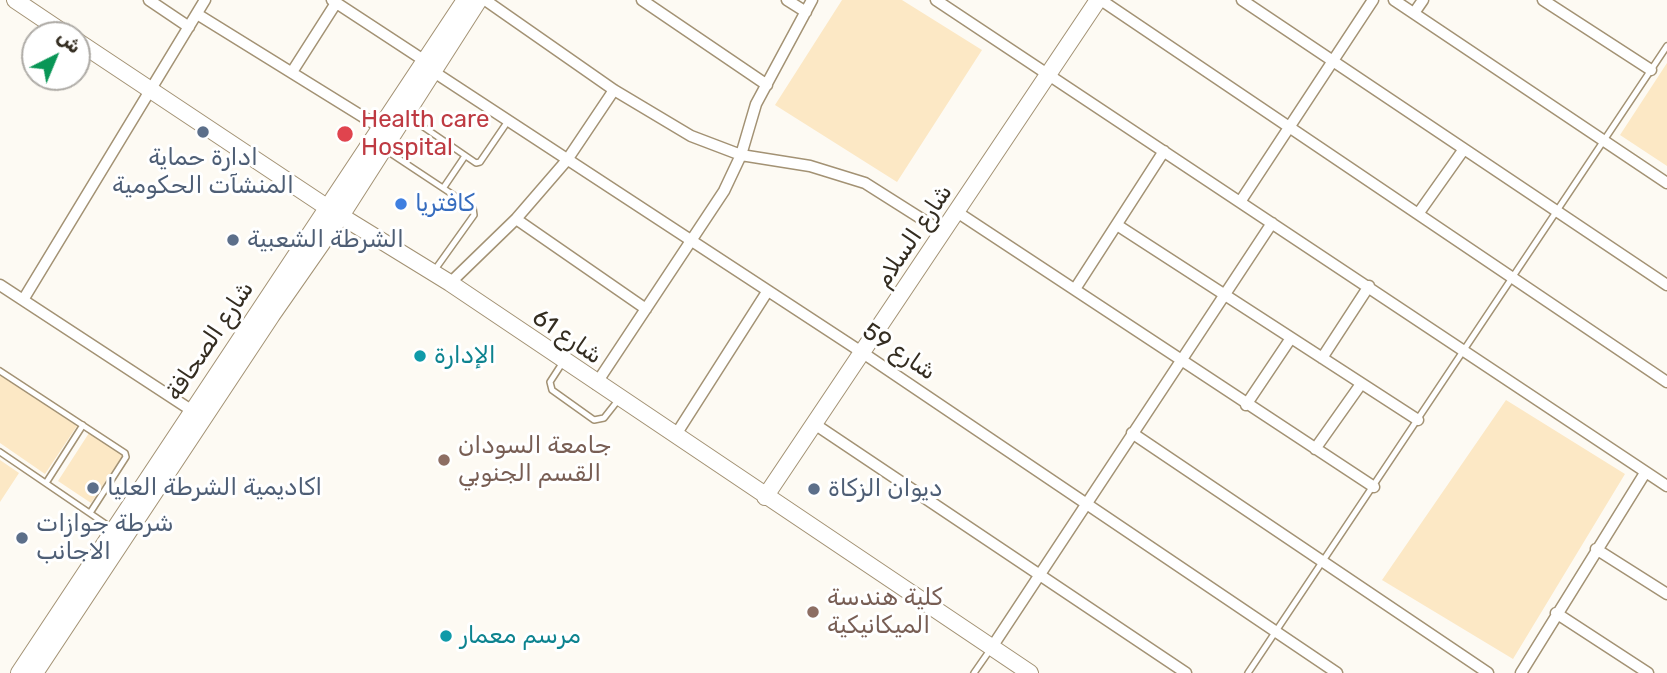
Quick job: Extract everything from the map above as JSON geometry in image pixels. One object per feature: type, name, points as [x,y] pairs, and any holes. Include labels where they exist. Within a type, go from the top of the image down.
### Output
[{"type":"street","points":[[15,0],[46,21]]},
{"type":"street","points":[[149,0],[189,27]]},
{"type":"street","points":[[23,300],[205,0]]},
{"type":"street","name":"شارع الصحافة","points":[[35,673],[191,410],[384,149],[406,115],[465,0]]},
{"type":"street","name":"شارع الصحافة","points":[[19,673],[272,315],[335,212],[381,128],[479,0]]},
{"type":"street","points":[[485,0],[614,90],[691,136],[741,155],[810,166],[865,183],[944,233]]},
{"type":"street","points":[[787,0],[806,12]]},
{"type":"street","points":[[596,384],[724,191],[741,155],[748,124],[812,0]]},
{"type":"street","points":[[936,0],[1667,486]]},
{"type":"street","points":[[1100,0],[1667,382]]},
{"type":"street","name":"شارع السلام","points":[[765,496],[816,425],[1100,0]]},
{"type":"street","points":[[1242,0],[1667,285]]},
{"type":"street","points":[[1240,202],[1373,0]]},
{"type":"street","points":[[1394,0],[1667,183]]},
{"type":"street","points":[[1414,13],[1423,0]]},
{"type":"street","points":[[1543,0],[1651,70]]},
{"type":"street","points":[[292,72],[334,1]]},
{"type":"street","name":"شارع 59","points":[[334,1],[508,121],[863,354],[1338,673]]},
{"type":"street","points":[[646,1],[766,85]]},
{"type":"street","points":[[197,14],[381,128]]},
{"type":"street","name":"شارع 61","points":[[91,50],[335,212],[450,283],[596,384],[1030,673]]},
{"type":"street","points":[[450,283],[516,219],[567,160],[614,90]]},
{"type":"street","points":[[1418,214],[1464,149]]},
{"type":"street","points":[[1074,289],[1164,151]]},
{"type":"street","points":[[957,212],[1374,487]]},
{"type":"street","points":[[516,219],[646,309]]},
{"type":"street","points":[[992,647],[1272,223]]},
{"type":"street","points":[[1117,225],[1418,420]]},
{"type":"street","points":[[0,285],[191,410]]},
{"type":"street","points":[[1322,358],[1369,286]]},
{"type":"street","points":[[675,436],[767,292]]},
{"type":"street","points":[[1247,405],[1292,338]]},
{"type":"street","points":[[1315,449],[1361,384]]},
{"type":"street","points":[[816,425],[1186,673]]},
{"type":"street","points":[[1132,433],[1489,673]]},
{"type":"street","points":[[1521,673],[1645,473]]},
{"type":"street","points":[[1596,549],[1667,594]]},
{"type":"street","points":[[1556,613],[1648,673]]},
{"type":"lane","points":[[1248,673],[1667,46]]},
{"type":"lane","points":[[406,115],[465,156],[480,162],[508,121]]},
{"type":"lane","points":[[384,149],[468,203],[474,215],[433,273]]},
{"type":"lane","points":[[444,187],[465,156]]},
{"type":"lane","points":[[564,362],[550,382],[552,390],[594,420],[604,418],[620,400]]},
{"type":"lane","points":[[0,371],[122,450],[126,457],[90,513]]},
{"type":"lane","points":[[46,483],[83,425]]},
{"type":"lane","points":[[0,452],[119,533]]},
{"type":"lane","points":[[974,673],[992,647]]},
{"type":"shaded area","points":[[842,0],[902,0],[982,50],[897,182],[775,105]]},
{"type":"shaded area","points":[[1667,63],[1667,166],[1620,135]]},
{"type":"shaded area","points":[[0,375],[77,426],[45,474],[0,443]]},
{"type":"shaded area","points":[[1506,400],[1625,474],[1513,659],[1382,580]]},
{"type":"shaded area","points":[[89,433],[123,455],[91,503],[58,481]]},
{"type":"shaded area","points":[[0,460],[19,473],[0,502]]},
{"type":"place","name":"ادارة حماية المنشآت الحكومية","points":[[203,132]]},
{"type":"place","name":"Health care Hospital","points":[[345,134]]},
{"type":"place","name":"كافتريا","points":[[401,204]]},
{"type":"place","name":"الشرطة الشعبية","points":[[233,240]]},
{"type":"place","name":"الإدارة","points":[[420,356]]},
{"type":"place","name":"جامعة السودان القسم الجنوبي","points":[[444,460]]},
{"type":"place","name":"اكاديمية الشرطة العليا","points":[[93,488]]},
{"type":"place","name":"ديوان الزكاة","points":[[814,489]]},
{"type":"place","name":"شرطة جوازات الاجانب","points":[[22,538]]},
{"type":"place","name":"كلية هندسة الميكانيكية","points":[[813,612]]},
{"type":"place","name":"مرسم معمار","points":[[446,636]]}]
